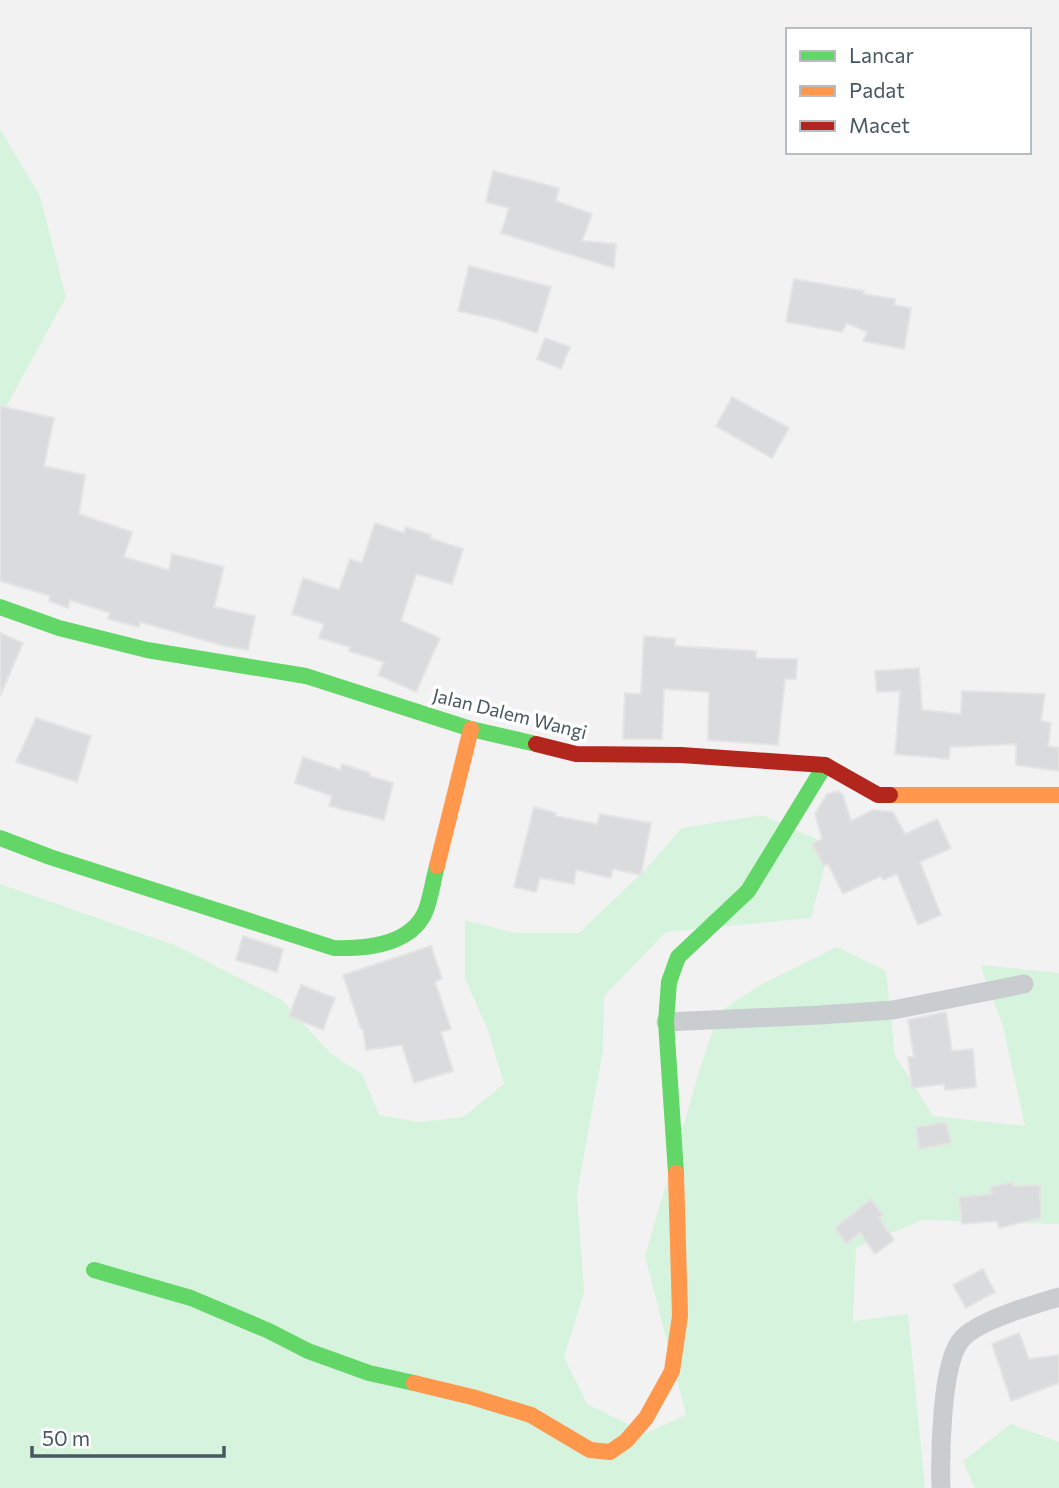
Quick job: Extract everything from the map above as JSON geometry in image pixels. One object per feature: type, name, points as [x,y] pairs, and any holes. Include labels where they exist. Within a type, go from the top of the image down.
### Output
[{"type":"street","name":"Jalan Dalem Wangi","points":[[0,607],[59,628],[147,650],[306,676],[471,729],[576,754],[625,757],[681,755],[825,765],[878,794],[1059,795]]},
{"type":"street","points":[[0,838],[50,857],[334,948],[376,946],[399,939],[416,926],[426,909],[471,729]]},
{"type":"street","points":[[94,1270],[191,1297],[308,1351],[369,1373],[472,1397],[531,1415],[590,1450],[610,1452],[626,1441],[646,1418],[672,1371],[680,1316],[676,1158],[666,1022],[669,982],[678,957],[748,891],[825,765]]},
{"type":"street","points":[[666,1022],[893,1010],[1024,984]]},
{"type":"street","points":[[941,1488],[946,1382],[960,1341],[971,1331],[1021,1309],[1059,1297]]},
{"type":"green space","points":[[0,129],[40,196],[66,297],[0,418]]},
{"type":"green space","points":[[762,815],[830,845],[811,918],[666,932],[604,996],[603,1050],[577,1194],[584,1292],[564,1357],[587,1404],[646,1433],[686,1415],[645,1256],[719,1012],[760,985],[837,947],[886,971],[895,1055],[933,1116],[1025,1126],[1003,1026],[980,965],[1059,973],[1059,1224],[922,1220],[856,1248],[853,1321],[908,1314],[925,1488],[0,1488],[0,884],[177,946],[282,1000],[330,1053],[362,1074],[379,1115],[419,1122],[463,1117],[504,1084],[489,1033],[465,978],[465,920],[515,933],[579,933],[646,869],[682,828]]},
{"type":"green space","points":[[1011,1424],[1059,1442],[1059,1488],[975,1488],[963,1461]]},
{"type":"building","points":[[493,171],[559,188],[556,201],[592,214],[582,241],[616,244],[614,268],[501,233],[509,208],[486,202]]},
{"type":"building","points":[[469,266],[551,287],[537,333],[499,320],[458,311]]},
{"type":"building","points":[[794,279],[864,291],[863,294],[895,299],[894,305],[911,308],[904,349],[863,341],[867,332],[847,323],[842,332],[786,322]]},
{"type":"building","points":[[545,338],[570,347],[561,369],[537,359]]},
{"type":"building","points":[[732,397],[789,428],[772,458],[716,426]]},
{"type":"building","points":[[0,406],[54,418],[44,466],[85,475],[79,514],[132,532],[124,557],[169,570],[172,554],[224,567],[214,607],[255,616],[248,650],[140,622],[139,627],[108,619],[110,613],[70,600],[68,608],[49,601],[50,596],[0,581]]},
{"type":"building","points":[[375,523],[404,533],[406,527],[463,549],[452,584],[416,574],[401,621],[440,638],[416,692],[378,675],[384,662],[349,651],[350,647],[319,638],[324,624],[292,614],[303,578],[339,590],[350,559],[362,563]]},
{"type":"building","points":[[0,633],[23,643],[0,696]]},
{"type":"building","points":[[644,636],[675,639],[675,646],[756,651],[756,658],[797,659],[796,679],[785,679],[778,745],[708,740],[709,692],[664,689],[662,739],[623,739],[625,693],[641,694]]},
{"type":"building","points":[[919,668],[922,710],[961,714],[962,691],[1045,694],[1041,721],[1051,723],[1048,746],[1059,748],[1059,771],[1016,765],[1016,744],[950,747],[949,759],[895,754],[900,691],[877,692],[875,671]]},
{"type":"building","points":[[36,718],[91,736],[77,782],[16,762]]},
{"type":"building","points":[[303,757],[340,770],[342,764],[393,783],[384,820],[329,806],[332,796],[295,783]]},
{"type":"building","points":[[838,791],[843,795],[851,821],[873,810],[893,812],[905,834],[937,819],[951,848],[920,862],[941,915],[918,925],[897,874],[883,880],[881,876],[843,894],[828,864],[824,866],[812,844],[822,839],[815,814],[827,794]]},
{"type":"building","points":[[534,807],[556,813],[555,816],[597,824],[600,814],[651,823],[641,875],[613,869],[611,878],[576,870],[574,884],[540,878],[536,892],[514,887]]},
{"type":"building","points":[[243,936],[283,949],[277,972],[236,960]]},
{"type":"building","points":[[431,946],[442,979],[435,982],[451,1029],[441,1032],[453,1071],[414,1083],[402,1045],[366,1050],[363,1029],[343,975]]},
{"type":"building","points":[[301,985],[335,998],[323,1030],[289,1016]]},
{"type":"building","points":[[946,1012],[952,1051],[973,1049],[976,1087],[945,1090],[944,1084],[912,1088],[908,1057],[914,1057],[908,1020]]},
{"type":"building","points":[[946,1122],[951,1143],[919,1149],[916,1127]]},
{"type":"building","points":[[1013,1182],[1014,1186],[1040,1185],[1041,1218],[999,1228],[997,1221],[962,1224],[959,1197],[992,1194],[990,1187]]},
{"type":"building","points":[[871,1199],[883,1215],[879,1218],[894,1240],[875,1254],[860,1233],[846,1244],[835,1228]]},
{"type":"building","points":[[983,1269],[995,1292],[966,1308],[953,1285]]},
{"type":"building","points":[[1019,1333],[1029,1359],[1059,1355],[1059,1383],[1011,1401],[992,1344]]},
{"type":"traffic: fast","points":[[0,607],[59,628],[147,650],[306,676],[471,729],[536,744]]},
{"type":"traffic: fast","points":[[676,1173],[666,1022],[669,982],[678,957],[748,891],[825,765]]},
{"type":"traffic: fast","points":[[0,838],[50,857],[334,948],[374,946],[387,943],[410,931],[426,910],[437,866]]},
{"type":"traffic: fast","points":[[94,1270],[191,1298],[269,1331],[308,1351],[369,1373],[414,1383]]},
{"type":"traffic: slow","points":[[437,866],[471,729]]},
{"type":"traffic: slow","points":[[890,795],[1059,795]]},
{"type":"traffic: slow","points":[[414,1383],[531,1415],[590,1450],[610,1452],[626,1441],[646,1418],[672,1371],[680,1316],[676,1173]]},
{"type":"traffic: jam","points":[[536,744],[576,754],[681,755],[825,765],[878,795],[890,795]]}]
